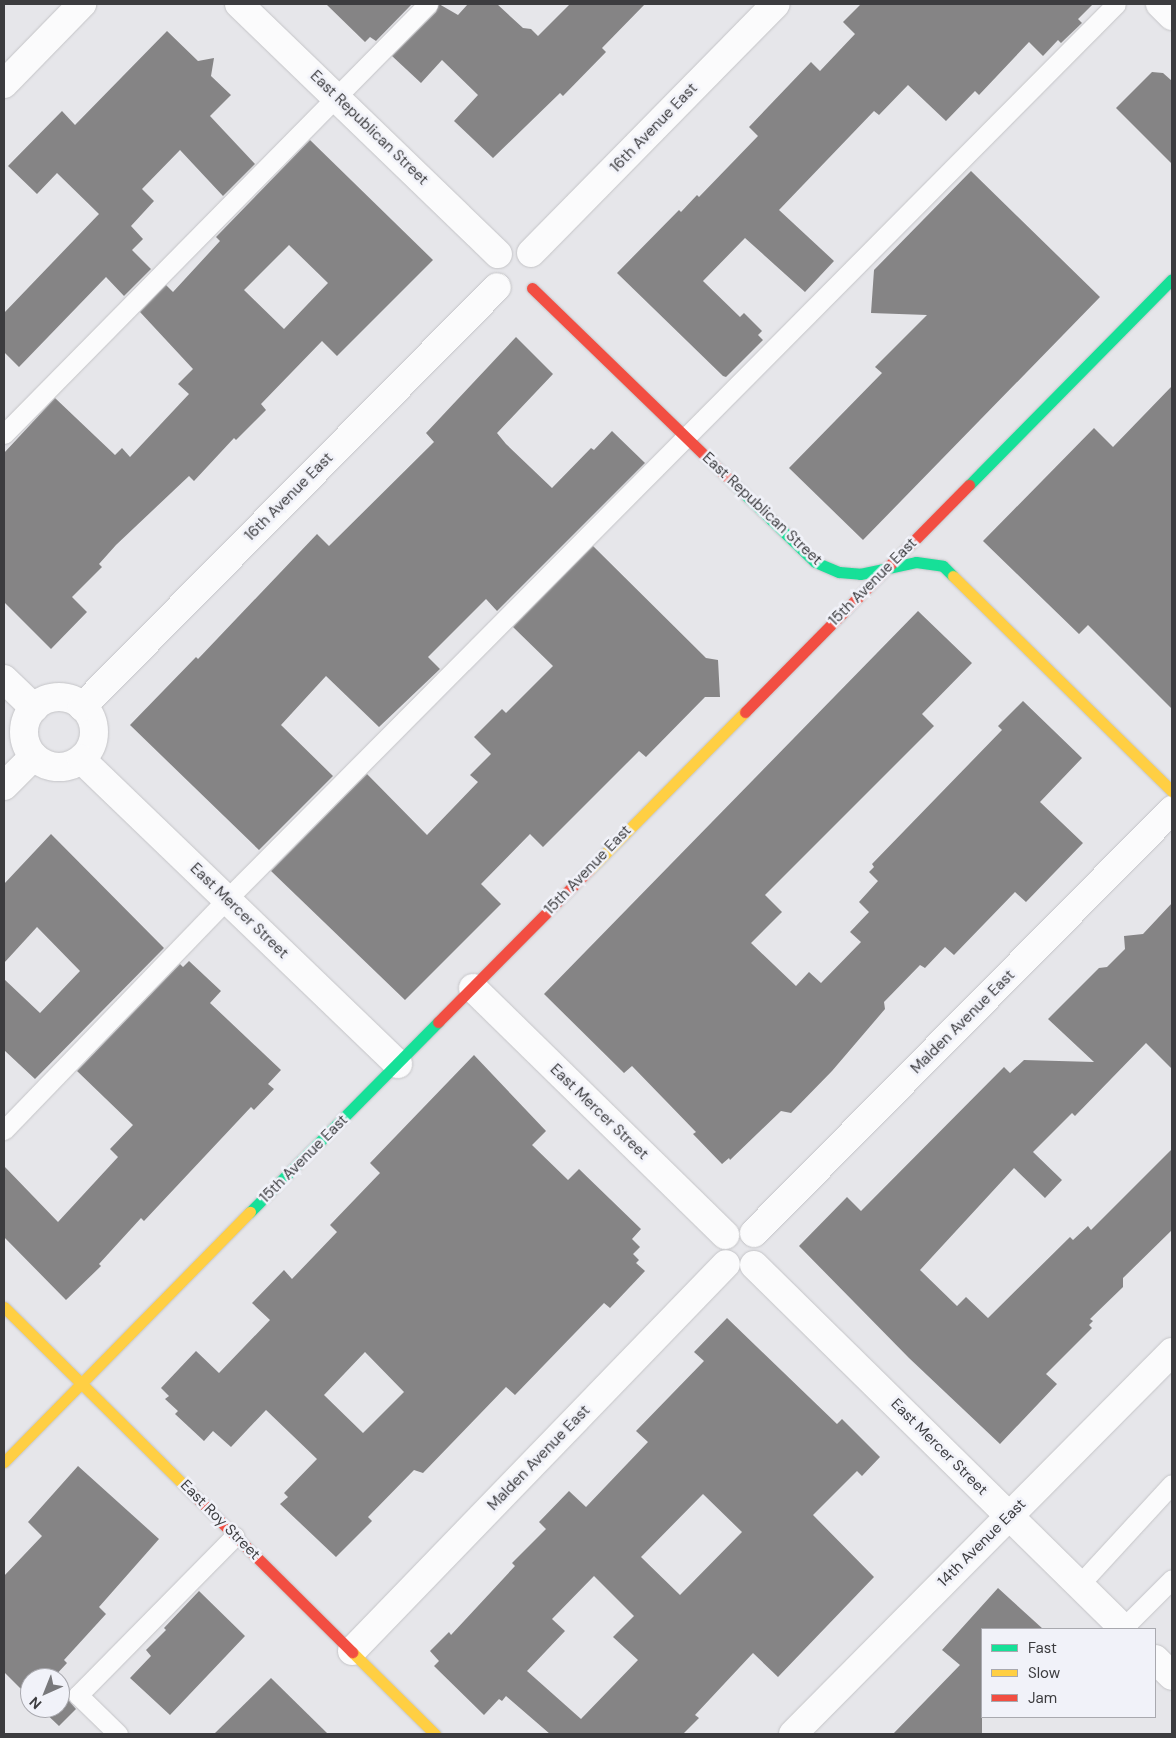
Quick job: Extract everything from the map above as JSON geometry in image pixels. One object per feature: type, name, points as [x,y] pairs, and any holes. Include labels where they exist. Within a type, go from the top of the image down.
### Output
[{"type":"street","points":[[4,84],[82,4]]},
{"type":"street","name":"East Republican Street","points":[[239,4],[498,254]]},
{"type":"street","name":"16th Avenue East","points":[[532,253],[776,4]]},
{"type":"street","points":[[1160,4],[1172,16]]},
{"type":"street","points":[[515,246],[532,253],[539,268],[532,288],[519,294],[510,294],[497,286],[491,272],[498,254],[515,246]]},
{"type":"street","name":"15th Avenue East","points":[[4,1462],[1172,279]]},
{"type":"street","name":"16th Avenue East","points":[[82,707],[497,286]]},
{"type":"street","name":"East Republican Street","points":[[532,288],[815,562],[839,572],[860,574],[925,561],[950,570],[1172,791]]},
{"type":"street","points":[[4,679],[34,708]]},
{"type":"street","points":[[58,696],[82,707],[92,721],[94,732],[92,742],[81,759],[59,767],[47,764],[34,756],[24,738],[24,726],[34,708],[46,699],[58,696]]},
{"type":"street","points":[[4,786],[34,756]]},
{"type":"street","name":"East Mercer Street","points":[[81,759],[398,1064]]},
{"type":"street","name":"Malden Avenue East","points":[[754,1233],[1172,810]]},
{"type":"street","name":"East Mercer Street","points":[[473,988],[725,1235]]},
{"type":"street","points":[[741,1228],[754,1233],[761,1250],[754,1265],[739,1270],[726,1264],[719,1251],[725,1235],[741,1228]]},
{"type":"street","name":"Malden Avenue East","points":[[352,1651],[726,1264]]},
{"type":"street","name":"East Mercer Street","points":[[754,1265],[1123,1628]]},
{"type":"street","name":"East Roy Street","points":[[4,1307],[435,1734]]},
{"type":"street","name":"14th Avenue East","points":[[793,1734],[1172,1352]]},
{"type":"street","points":[[1156,1660],[1172,1676]]},
{"type":"lane","points":[[4,434],[428,4]]},
{"type":"lane","points":[[4,1130],[227,899],[1116,4]]},
{"type":"lane","points":[[1079,1585],[1172,1484]]},
{"type":"lane","points":[[118,1734],[78,1695],[235,1536]]},
{"type":"lane","points":[[1125,1628],[1172,1579]]},
{"type":"building","points":[[326,4],[412,4],[376,41],[370,37],[365,42]]},
{"type":"building","points":[[439,4],[458,15],[468,4],[497,4],[523,28],[531,29],[538,36],[570,4],[645,4],[602,48],[606,52],[563,96],[560,93],[493,158],[454,121],[478,95],[442,60],[421,83],[392,56],[436,12]]},
{"type":"building","points":[[861,4],[1093,4],[1078,19],[1082,23],[1061,43],[1058,40],[1043,56],[1029,42],[979,95],[975,91],[946,121],[908,85],[879,115],[874,111],[779,210],[834,261],[805,292],[745,238],[703,281],[740,317],[744,313],[762,331],[758,335],[763,340],[726,377],[723,376],[617,273],[679,210],[681,212],[697,195],[699,197],[758,136],[749,127],[811,62],[820,71],[855,34],[843,22]]},
{"type":"building","points":[[167,31],[198,61],[214,58],[211,76],[231,95],[210,116],[255,164],[223,196],[180,150],[142,189],[154,201],[131,226],[143,239],[132,250],[151,269],[124,296],[106,277],[19,367],[4,352],[4,313],[99,214],[57,173],[37,194],[8,166],[62,111],[75,125]]},
{"type":"building","points":[[1152,72],[1163,73],[1172,81],[1172,164],[1116,108]]},
{"type":"building","points":[[310,140],[433,260],[337,356],[322,341],[261,404],[266,410],[236,440],[234,438],[194,481],[189,476],[116,545],[99,564],[102,567],[72,597],[87,612],[51,649],[4,602],[4,453],[55,398],[115,455],[122,448],[130,457],[189,394],[178,384],[193,369],[140,312],[166,285],[173,292],[220,241],[216,237]],"holes":[[[289,245],[328,283],[284,329],[244,290]]]},
{"type":"building","points":[[971,171],[1100,297],[863,540],[789,468],[882,373],[875,367],[927,315],[871,313],[874,270]]},
{"type":"building","points":[[516,337],[553,374],[497,433],[506,444],[552,488],[591,448],[594,450],[612,431],[645,463],[497,611],[486,599],[428,657],[440,669],[379,727],[326,676],[281,725],[333,776],[259,850],[130,725],[196,657],[198,659],[317,534],[329,546],[434,442],[426,433]]},
{"type":"building","points":[[1172,386],[1172,709],[1088,625],[1079,634],[983,541],[1094,428],[1113,447]]},
{"type":"building","points":[[593,546],[706,658],[718,660],[720,697],[705,697],[646,757],[639,751],[543,847],[530,834],[481,884],[501,904],[405,1000],[271,871],[367,774],[427,835],[478,782],[470,775],[491,754],[474,737],[502,709],[506,713],[553,666],[513,627]]},
{"type":"building","points":[[918,611],[972,663],[922,714],[934,726],[765,895],[782,912],[751,943],[796,986],[809,972],[821,983],[861,942],[850,932],[869,912],[859,902],[878,881],[869,872],[874,867],[872,864],[1002,730],[998,726],[1023,701],[1082,758],[1040,802],[1083,843],[1026,902],[1015,892],[954,955],[945,947],[925,968],[920,965],[884,1002],[885,1009],[832,1071],[791,1113],[781,1111],[730,1160],[729,1158],[722,1164],[693,1134],[696,1132],[632,1066],[624,1073],[544,994]]},
{"type":"building","points":[[51,834],[164,948],[35,1079],[4,1050],[4,979],[40,1013],[80,971],[37,927],[4,963],[4,884]]},
{"type":"building","points":[[1172,903],[1172,1069],[1146,1043],[1075,1116],[1072,1113],[1033,1152],[1062,1180],[1045,1198],[1014,1168],[920,1270],[957,1306],[966,1297],[988,1318],[1070,1237],[1073,1240],[1088,1226],[1091,1230],[1172,1149],[1172,1230],[1123,1278],[1123,1287],[1090,1319],[1093,1321],[1089,1325],[1092,1328],[1046,1374],[1057,1384],[1000,1444],[909,1358],[799,1246],[847,1197],[861,1211],[1004,1067],[1010,1073],[1024,1060],[1094,1062],[1048,1019],[1099,968],[1107,967],[1125,949],[1124,936],[1143,934]]},
{"type":"building","points":[[189,961],[221,991],[210,1003],[281,1070],[268,1084],[274,1089],[254,1110],[251,1107],[144,1221],[141,1218],[99,1264],[101,1266],[66,1300],[4,1237],[4,1166],[58,1222],[118,1157],[110,1149],[133,1125],[77,1071],[180,964],[183,967]]},
{"type":"building","points":[[474,1055],[546,1131],[532,1145],[568,1180],[579,1169],[641,1229],[632,1239],[640,1247],[633,1254],[639,1260],[636,1263],[645,1271],[610,1308],[604,1303],[515,1395],[506,1387],[423,1473],[414,1470],[368,1517],[372,1521],[336,1557],[280,1504],[288,1497],[284,1493],[317,1459],[266,1410],[231,1447],[213,1431],[204,1441],[175,1414],[178,1411],[165,1399],[169,1396],[161,1388],[196,1351],[219,1373],[270,1320],[252,1303],[284,1270],[292,1279],[337,1232],[330,1225],[380,1173],[370,1163]],"holes":[[[365,1352],[404,1392],[363,1433],[324,1395]]]},
{"type":"building","points":[[727,1318],[837,1424],[842,1419],[880,1457],[862,1476],[857,1471],[813,1515],[874,1577],[778,1677],[753,1653],[695,1715],[699,1718],[683,1734],[550,1734],[506,1696],[502,1701],[499,1699],[484,1715],[434,1666],[439,1661],[430,1651],[449,1632],[451,1635],[515,1566],[512,1563],[546,1529],[539,1522],[569,1491],[586,1507],[648,1442],[636,1431],[704,1361],[694,1352]],"holes":[[[703,1494],[742,1532],[680,1595],[641,1557]],[[594,1576],[634,1616],[613,1637],[638,1660],[581,1719],[527,1671],[565,1631],[552,1619]]]},
{"type":"building","points":[[78,1466],[159,1539],[99,1607],[106,1614],[64,1660],[67,1663],[62,1668],[20,1668],[20,1688],[4,1672],[4,1576],[42,1536],[28,1522]]},
{"type":"building","points":[[998,1588],[1042,1628],[981,1628],[982,1734],[893,1734],[960,1665],[942,1650]]},
{"type":"building","points":[[199,1591],[245,1636],[170,1715],[130,1678],[151,1656],[146,1650],[166,1630],[164,1628]]},
{"type":"building","points":[[271,1678],[328,1734],[214,1734]]},
{"type":"building","points":[[70,1702],[76,1709],[70,1715]]},
{"type":"building","points":[[51,1718],[67,1718],[59,1726]]},
{"type":"traffic: fast","points":[[969,485],[1172,279]]},
{"type":"traffic: fast","points":[[727,477],[815,562],[839,572],[860,574],[916,562],[943,566],[953,576]]},
{"type":"traffic: fast","points":[[250,1212],[438,1022]]},
{"type":"traffic: slow","points":[[953,576],[1172,791]]},
{"type":"traffic: slow","points":[[589,870],[745,712]]},
{"type":"traffic: slow","points":[[4,1462],[250,1212]]},
{"type":"traffic: slow","points":[[4,1307],[192,1493]]},
{"type":"traffic: slow","points":[[352,1652],[435,1734]]},
{"type":"traffic: jam","points":[[532,288],[727,477]]},
{"type":"traffic: jam","points":[[745,712],[969,485]]},
{"type":"traffic: jam","points":[[438,1022],[589,870]]},
{"type":"traffic: jam","points":[[192,1493],[352,1652]]}]
